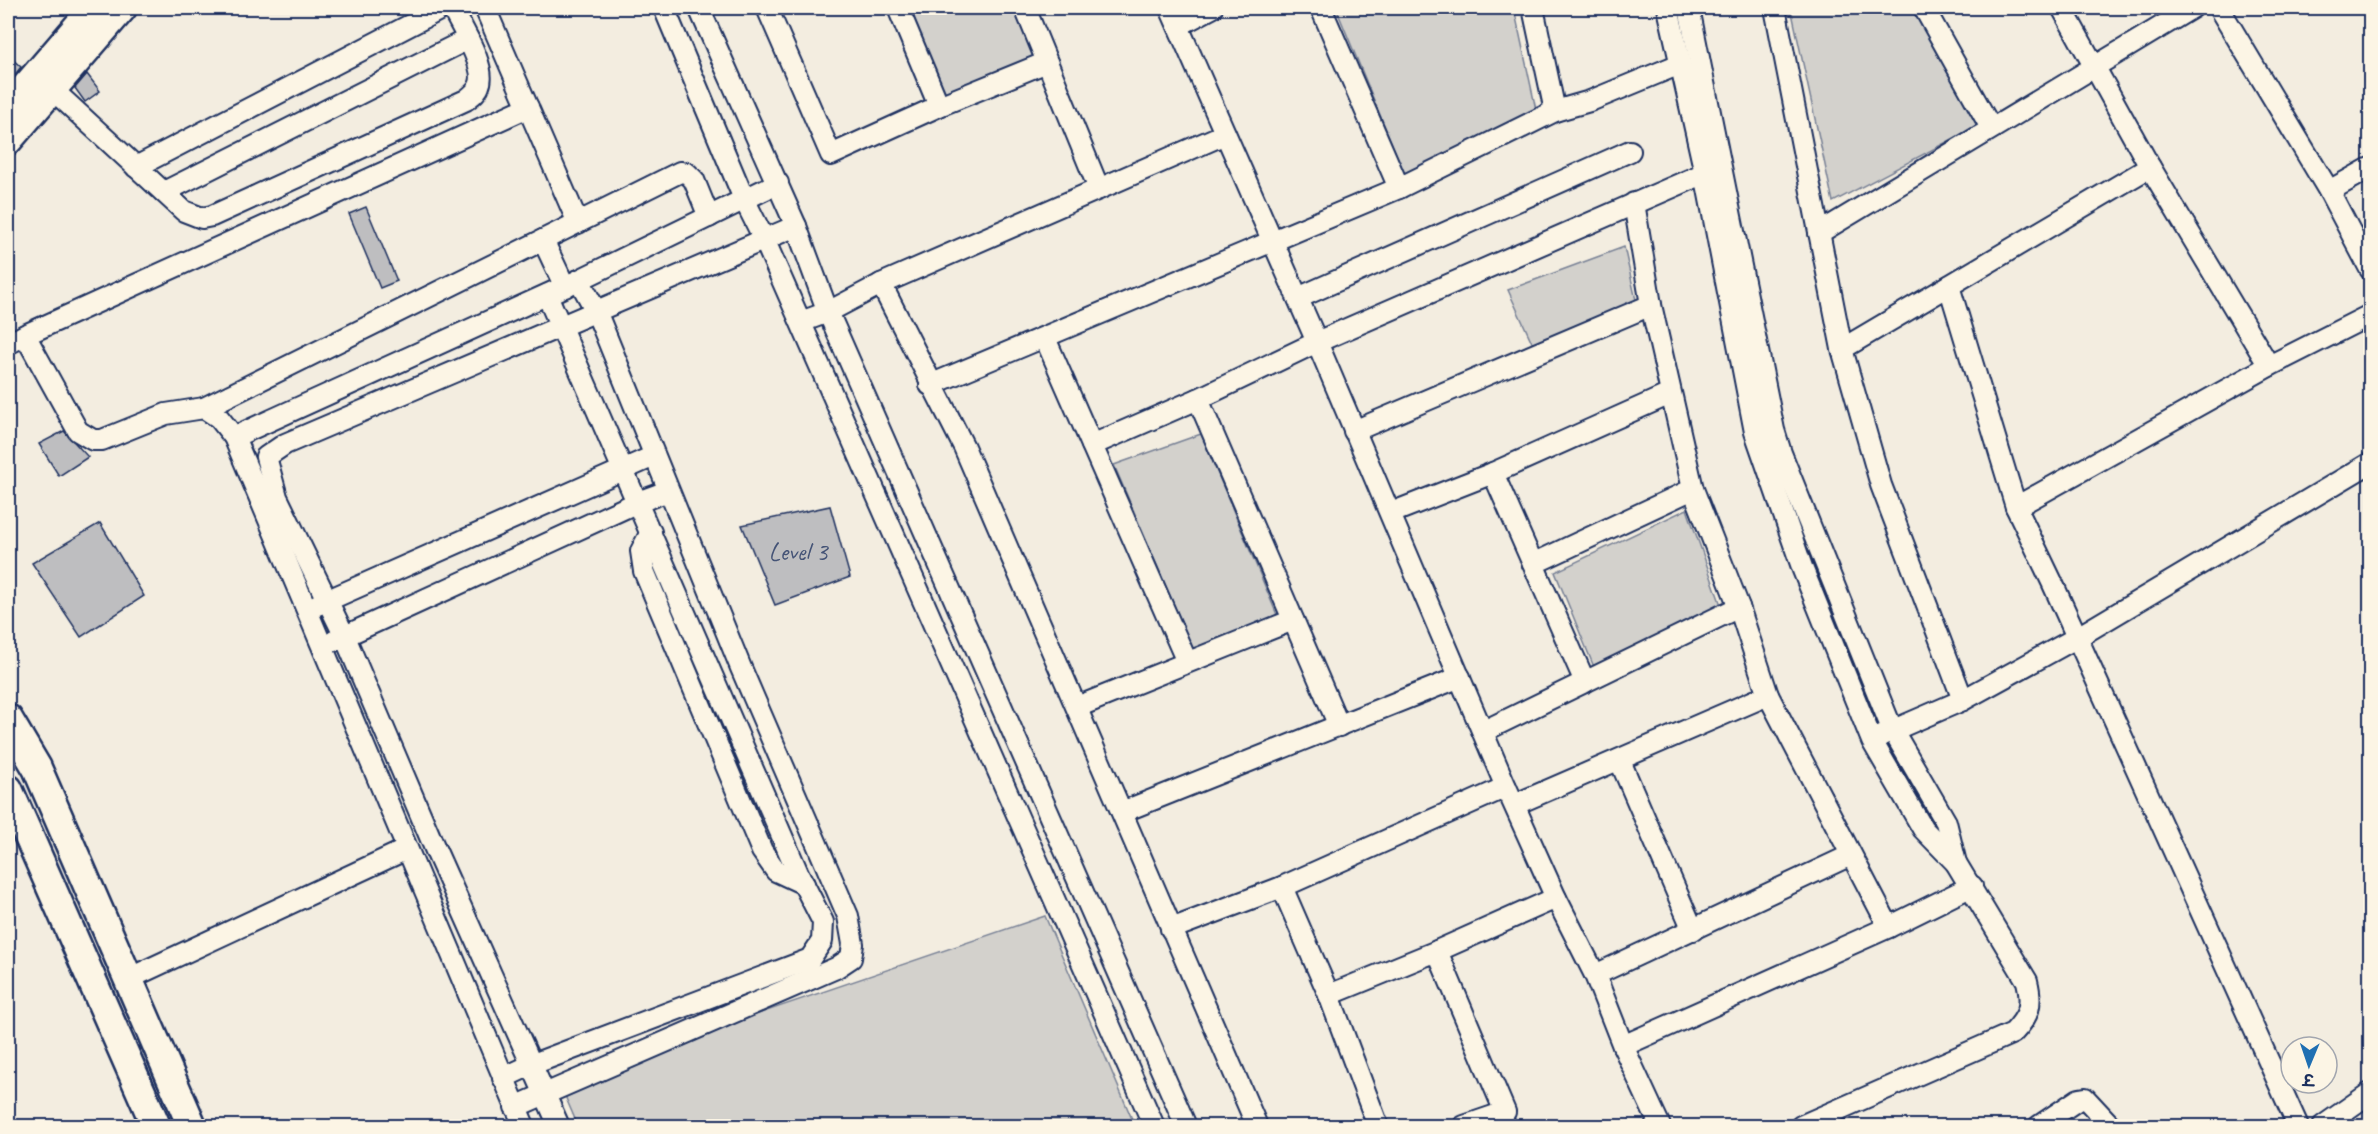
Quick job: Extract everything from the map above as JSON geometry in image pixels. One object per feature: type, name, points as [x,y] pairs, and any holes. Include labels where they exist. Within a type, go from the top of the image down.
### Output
[{"type":"street","points":[[8,108],[94,8]]},
{"type":"street","points":[[8,140],[122,8]]},
{"type":"street","points":[[136,167],[443,8]]},
{"type":"street","points":[[53,90],[184,211],[202,218],[212,216],[466,100],[480,85],[482,71],[452,8]]},
{"type":"street","points":[[485,8],[578,223]]},
{"type":"street","points":[[664,8],[744,199],[801,322],[1154,1126]]},
{"type":"street","points":[[699,8],[778,183],[828,312],[1186,1126]]},
{"type":"street","points":[[767,8],[831,154],[939,106],[1047,62]]},
{"type":"street","points":[[898,8],[939,106]]},
{"type":"street","points":[[1025,8],[1099,189]]},
{"type":"street","points":[[1170,8],[1298,298],[1556,898],[1595,975],[1623,1046],[1660,1126]]},
{"type":"street","points":[[1178,26],[1212,8]]},
{"type":"street","points":[[1321,8],[1399,188]]},
{"type":"street","points":[[1533,8],[1555,111]]},
{"type":"street","points":[[1689,8],[1774,430],[1781,453],[1892,729],[1946,822],[1956,863]]},
{"type":"street","points":[[1775,8],[1842,349],[1881,485],[1963,699]]},
{"type":"street","points":[[1924,8],[1991,128]]},
{"type":"street","points":[[2062,8],[2150,167],[2269,366]]},
{"type":"street","points":[[1819,233],[2192,8]]},
{"type":"street","points":[[2219,8],[2329,190],[2370,269]]},
{"type":"street","points":[[1672,9],[1680,64],[1706,173],[1755,432],[1803,570],[1872,741],[1923,830],[1956,863],[1972,886],[2027,981],[2030,1005],[2026,1019],[2013,1033],[1842,1119],[1800,1126]]},
{"type":"street","points":[[164,192],[468,39]]},
{"type":"street","points":[[930,385],[1399,188],[1555,111],[1590,100],[1680,64]]},
{"type":"street","points":[[528,107],[16,339],[78,431],[93,440],[102,440],[166,414],[204,408],[680,172],[687,173],[694,180],[709,217]]},
{"type":"street","points":[[801,322],[828,312],[881,284],[1225,134]]},
{"type":"street","points":[[1298,298],[1630,151]]},
{"type":"street","points":[[1842,349],[2150,167]]},
{"type":"street","points":[[2329,190],[2370,168]]},
{"type":"street","points":[[1092,445],[1198,399],[1317,342],[1706,173]]},
{"type":"street","points":[[234,437],[564,288],[778,183]]},
{"type":"street","points":[[1635,202],[1651,305],[1693,489],[1739,607],[1768,695],[1889,927]]},
{"type":"street","points":[[266,457],[285,444],[796,226]]},
{"type":"street","points":[[503,1078],[533,1064],[810,959],[822,941],[823,922],[804,884],[562,326],[564,288],[543,240]]},
{"type":"street","points":[[881,284],[930,385],[964,447],[1257,1126]]},
{"type":"street","points":[[1949,286],[2016,507],[2298,1126]]},
{"type":"street","points":[[515,1107],[836,968],[850,958],[853,944],[848,916],[741,668],[596,311],[564,288]]},
{"type":"street","points":[[1354,431],[1651,305]]},
{"type":"street","points":[[2016,507],[2269,366],[2370,315]]},
{"type":"street","points":[[1045,338],[1187,662]]},
{"type":"street","points":[[1391,513],[1492,473],[1670,394]]},
{"type":"street","points":[[1198,399],[1339,726]]},
{"type":"street","points":[[204,408],[219,418],[234,437],[524,1126]]},
{"type":"street","points":[[234,437],[266,457],[277,497],[345,637],[436,851],[560,1126]]},
{"type":"street","points":[[307,610],[654,456]]},
{"type":"street","points":[[1872,741],[1892,729],[1963,699],[2076,638],[2370,463]]},
{"type":"street","points":[[1492,473],[1585,682]]},
{"type":"street","points":[[1533,564],[1693,489]]},
{"type":"street","points":[[322,646],[638,502],[668,491]]},
{"type":"street","points":[[1484,731],[1739,607]]},
{"type":"street","points":[[1077,707],[1293,620]]},
{"type":"street","points":[[1122,812],[1460,677]]},
{"type":"street","points":[[1171,929],[1511,795],[1620,761],[1768,695]]},
{"type":"street","points":[[8,719],[37,768],[192,1126]]},
{"type":"street","points":[[1620,761],[1693,930]]},
{"type":"street","points":[[8,789],[156,1126]]},
{"type":"street","points":[[128,979],[407,849]]},
{"type":"street","points":[[1595,975],[1851,855]]},
{"type":"street","points":[[1623,1046],[1889,927],[1972,886]]},
{"type":"street","points":[[1282,887],[1329,994],[1378,1126]]},
{"type":"street","points":[[1329,994],[1437,951],[1556,898]]},
{"type":"street","points":[[822,941],[850,958]]},
{"type":"street","points":[[1437,951],[1508,1119],[1464,1126]]},
{"type":"street","points":[[2323,1126],[2370,1093]]},
{"type":"street","points":[[2039,1126],[2079,1099],[2085,1098],[2111,1126]]},
{"type":"shaded area","points":[[906,8],[1014,8],[1037,63],[945,102]]},
{"type":"shaded area","points":[[1336,8],[1514,8],[1538,119],[1406,178]]},
{"type":"shaded area","points":[[1791,8],[1912,8],[1981,124],[1833,202]]},
{"type":"shaded area","points":[[1624,247],[1638,309],[1535,349],[1508,290]]},
{"type":"shaded area","points":[[1201,434],[1280,622],[1195,654],[1114,465]]},
{"type":"shaded area","points":[[1687,509],[1722,608],[1594,667],[1555,572]]},
{"type":"shaded area","points":[[1045,916],[1135,1126],[578,1126],[559,1082]]},
{"type":"building","points":[[8,55],[21,67],[8,83]]},
{"type":"building","points":[[87,74],[100,91],[85,102],[75,88]]},
{"type":"building","points":[[366,207],[397,281],[380,288],[349,214]]},
{"type":"building","points":[[64,431],[88,457],[59,476],[39,444]]},
{"type":"building","points":[[830,506],[850,577],[775,605],[742,525]]},
{"type":"building","points":[[100,523],[144,596],[81,637],[32,563]]}]
